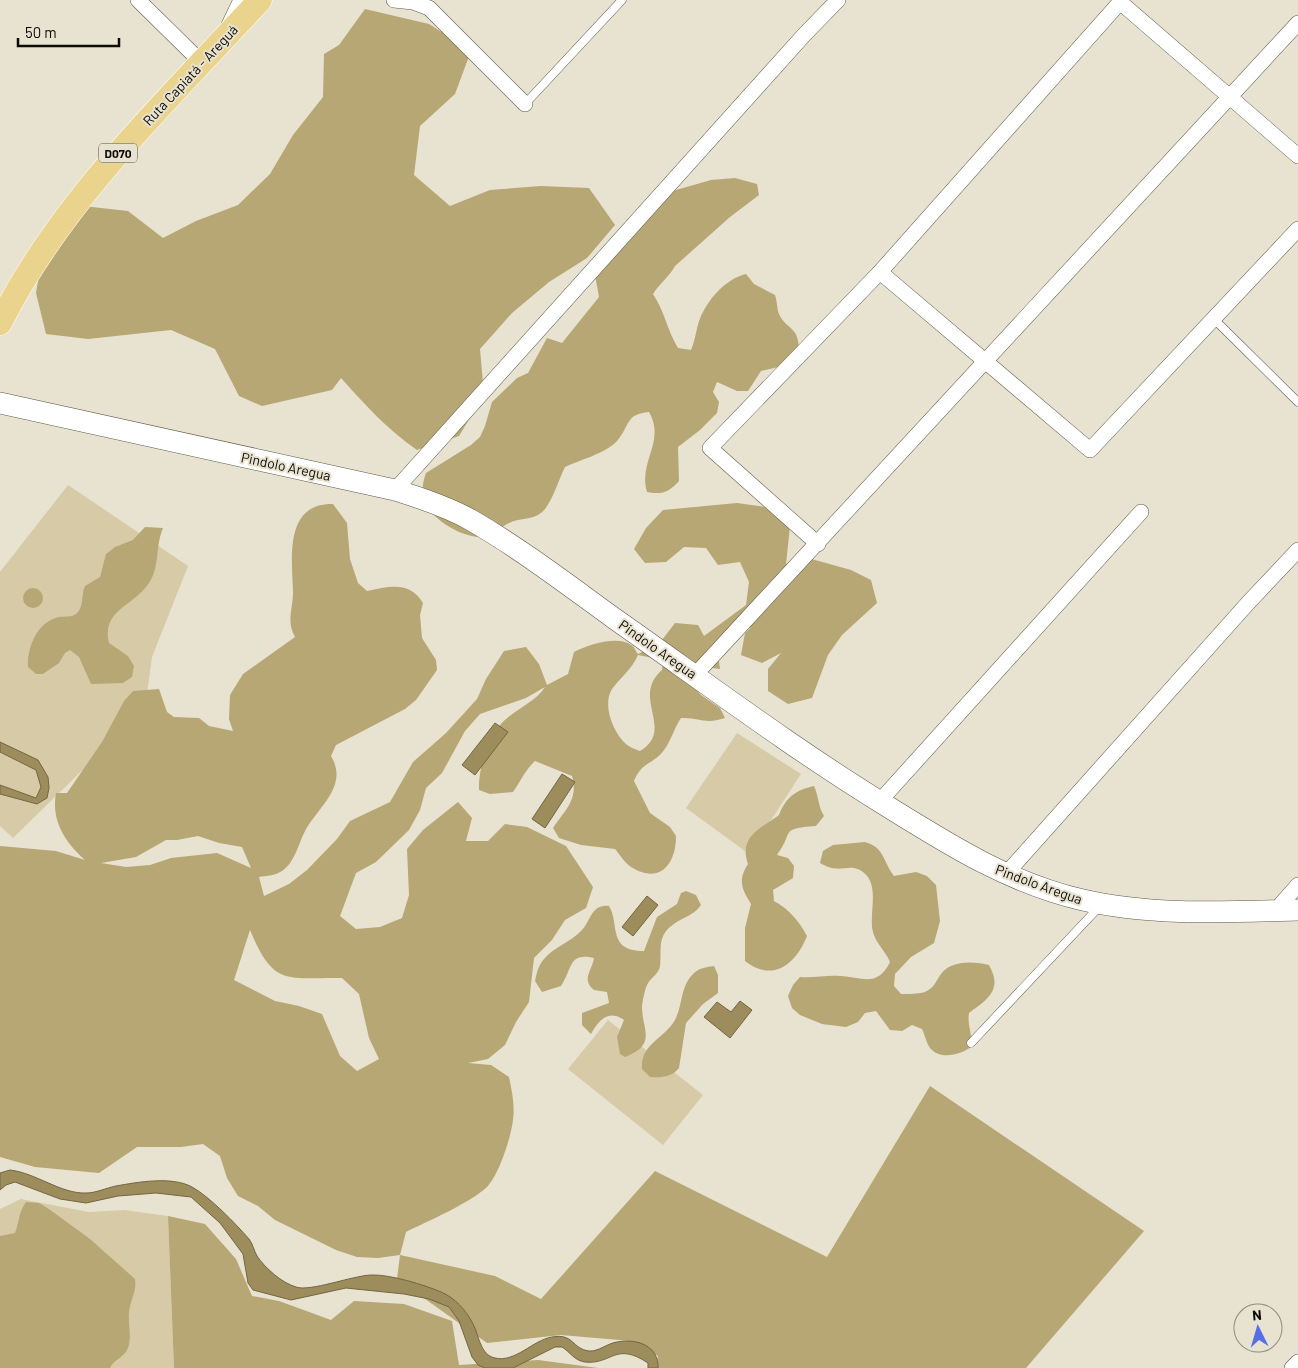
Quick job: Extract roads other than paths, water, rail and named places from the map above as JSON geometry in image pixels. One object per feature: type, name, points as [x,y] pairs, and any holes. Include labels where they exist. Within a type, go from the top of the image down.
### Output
[{"type":"main road","name":"Ruta Capiatá - Areguá","points":[[0,323],[11,301],[43,250],[88,190],[137,131],[260,0]]},
{"type":"main road","name":"Pindolo Aregua","points":[[0,403],[395,490],[420,498],[471,520],[823,766],[880,802],[1005,875],[1066,896],[1102,904],[1143,909],[1210,912],[1298,910]]},
{"type":"street","points":[[138,0],[202,63]]},
{"type":"street","points":[[223,40],[241,0]]},
{"type":"street","points":[[394,0],[413,2],[428,8],[525,104]]},
{"type":"street","points":[[395,490],[804,35],[838,0]]},
{"type":"street","points":[[818,544],[710,448],[880,272],[1121,1],[1298,156]]},
{"type":"street","points":[[695,675],[986,362],[1229,96],[1298,24]]},
{"type":"street","points":[[880,272],[1090,450],[1298,229]]},
{"type":"street","points":[[880,802],[1140,512]]},
{"type":"street","points":[[1005,875],[1248,603],[1298,550]]},
{"type":"street","points":[[1275,911],[1298,885]]},
{"type":"street","points":[[1292,1368],[1298,1362]]},
{"type":"lane","points":[[525,104],[622,0]]},
{"type":"lane","points":[[1214,319],[1298,402]]},
{"type":"lane","points":[[971,1043],[1102,904]]}]
